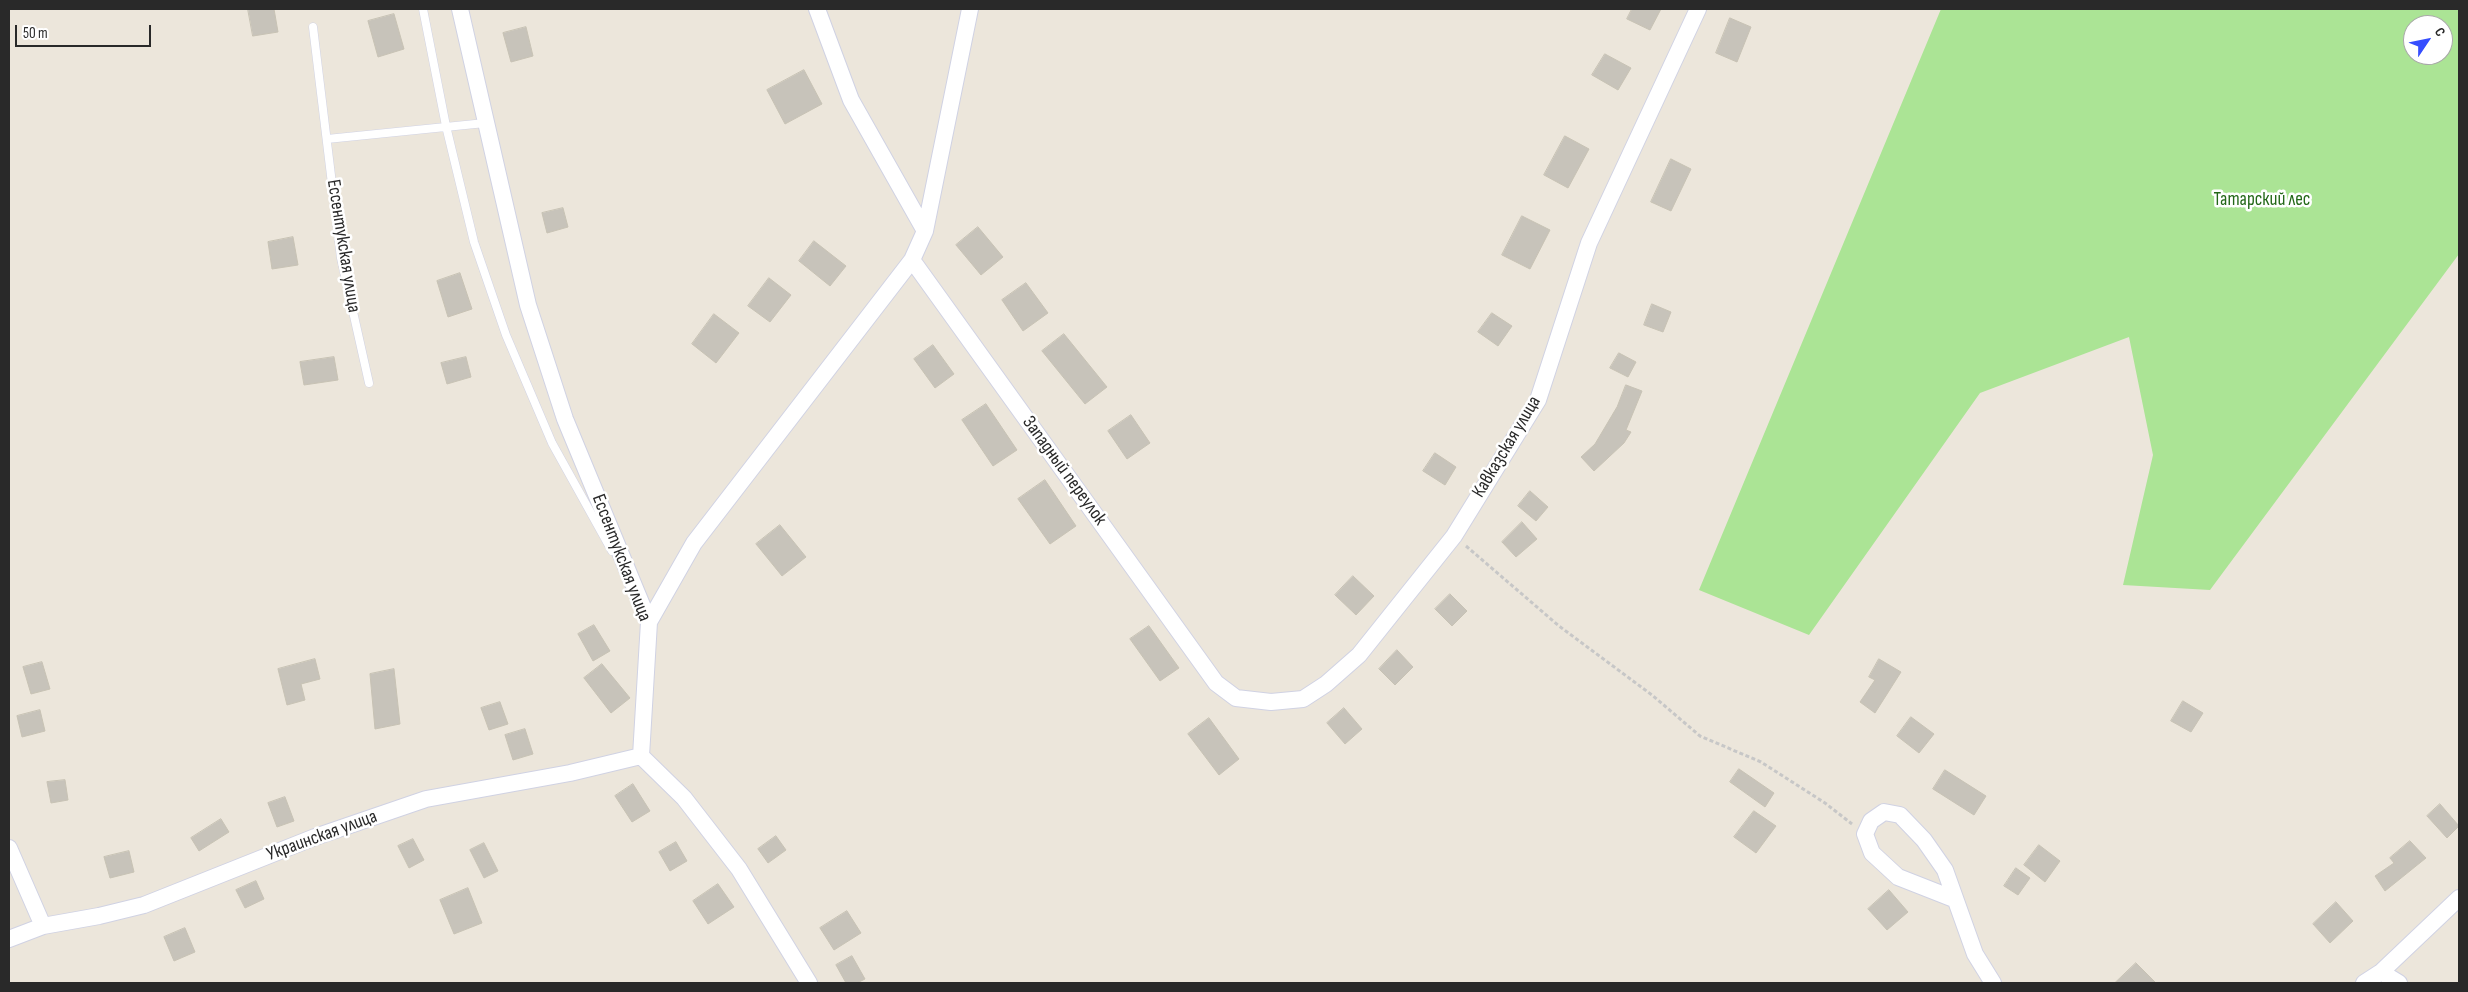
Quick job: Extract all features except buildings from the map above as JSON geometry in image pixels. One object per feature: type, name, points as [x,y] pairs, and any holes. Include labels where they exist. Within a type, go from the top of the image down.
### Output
[{"type":"street","name":"Ессентукская улица","points":[[460,9],[528,305],[565,419],[649,622],[641,756]]},
{"type":"street","points":[[817,9],[851,100],[925,231]]},
{"type":"street","points":[[649,622],[694,544],[912,260],[925,231],[970,9]]},
{"type":"street","name":"Кавказская улица","points":[[1216,683],[1236,698],[1271,702],[1303,699],[1326,684],[1359,655],[1454,536],[1538,400],[1589,243],[1698,9]]},
{"type":"street","name":"Западный переулок","points":[[912,260],[1216,683]]},
{"type":"street","points":[[641,756],[684,798],[739,870],[809,983]]},
{"type":"street","name":"Украинская улица","points":[[9,939],[42,926],[99,916],[144,905],[315,837],[426,798],[570,773],[641,756]]},
{"type":"street","points":[[1954,899],[1898,877],[1872,853],[1865,834],[1871,821],[1884,812],[1900,815],[1924,840],[1945,870],[1975,954],[1993,983]]},
{"type":"street","points":[[9,848],[42,926]]},
{"type":"street","points":[[2364,983],[2381,972],[2459,898]]},
{"type":"street","points":[[2381,972],[2399,983]]},
{"type":"lane","points":[[424,9],[446,126],[474,242],[506,336],[552,443],[617,561],[629,573]]},
{"type":"lane","name":"Ессентукская улица","points":[[313,27],[341,258],[369,383]]},
{"type":"lane","points":[[327,139],[485,122]]},
{"type":"path","points":[[1454,536],[1559,626],[1652,695],[1700,736],[1761,762],[1825,803],[1865,834]]},
{"type":"green space","name":"Татарский лес","points":[[1941,9],[2459,9],[2459,254],[2210,590],[2123,585],[2153,455],[2129,337],[1980,393],[1809,635],[1699,590]]}]
